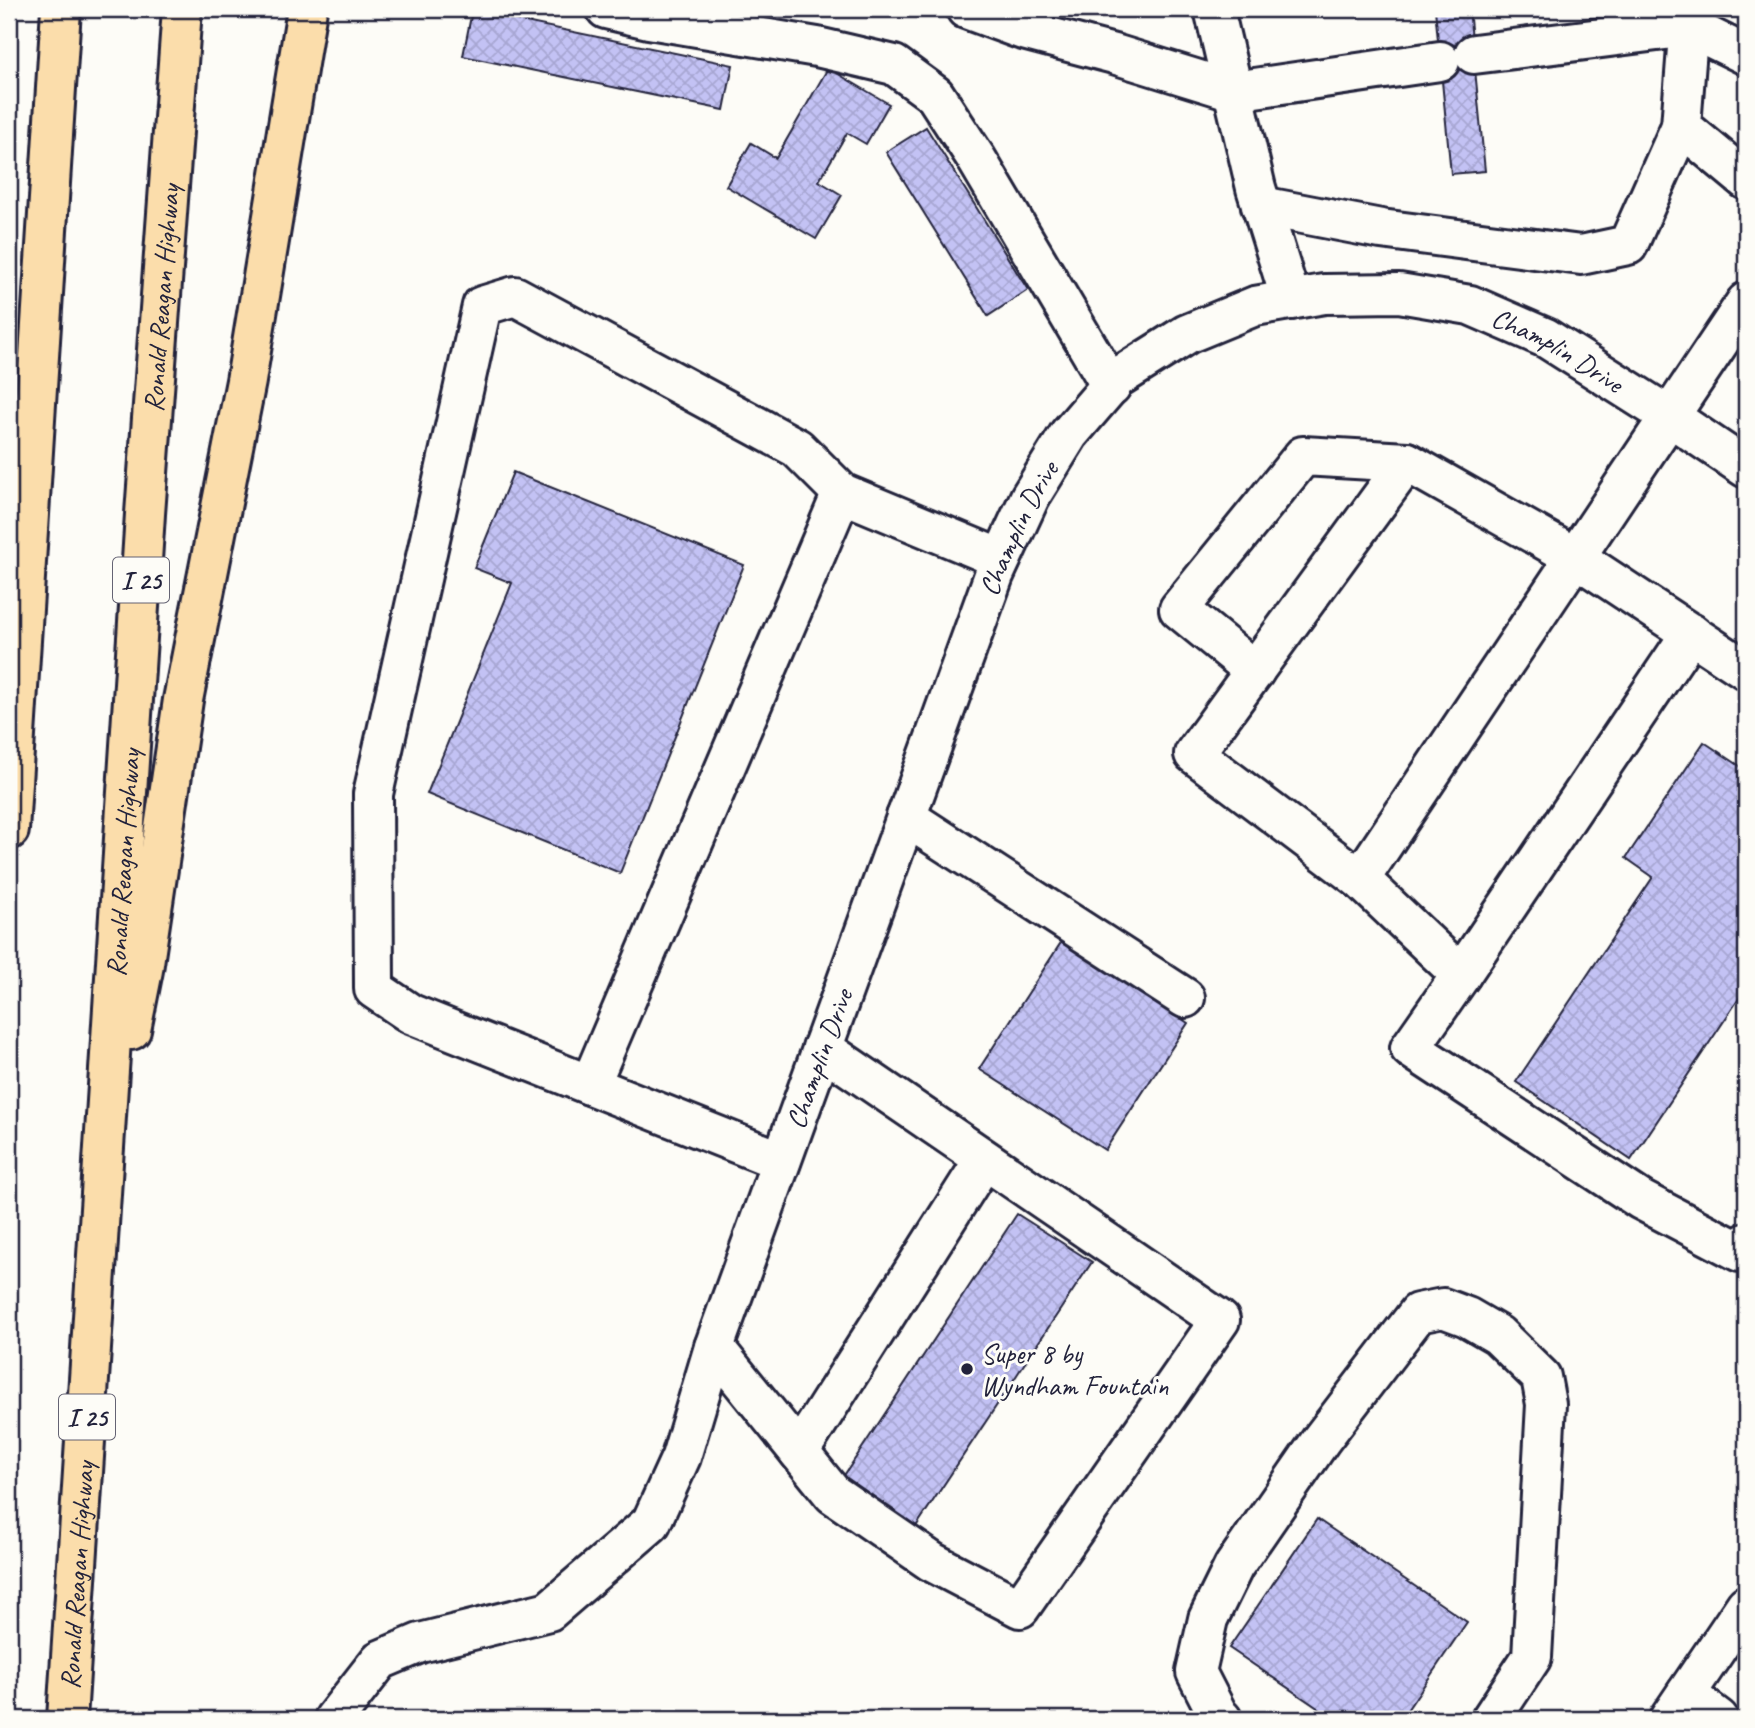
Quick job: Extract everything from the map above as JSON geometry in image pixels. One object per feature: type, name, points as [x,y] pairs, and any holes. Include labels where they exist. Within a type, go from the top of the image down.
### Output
[{"type":"highway","points":[[9,830],[61,9]]},
{"type":"highway","name":"Ronald Reagan Highway","points":[[67,1719],[141,569],[181,9]]},
{"type":"highway","points":[[105,1152],[143,970],[183,700],[246,382],[307,9]]},
{"type":"street","points":[[606,9],[649,19],[817,47],[894,65],[935,95],[976,158],[1111,386]]},
{"type":"street","points":[[966,9],[1023,30],[1114,54],[1234,91],[1689,18],[1746,55]]},
{"type":"street","points":[[1214,9],[1261,206],[1291,300]]},
{"type":"street","points":[[1261,206],[1381,229],[1581,256],[1628,245],[1681,125],[1689,18]]},
{"type":"street","points":[[1681,125],[1746,180]]},
{"type":"street","name":"Champlin Drive","points":[[334,1719],[380,1660],[420,1643],[549,1611],[651,1523],[681,1457],[714,1347],[1001,559],[1030,498],[1069,434],[1117,378],[1187,334],[1255,306],[1324,294],[1399,293],[1469,305],[1546,338],[1746,468]]},
{"type":"street","points":[[781,1161],[411,1014],[374,989],[373,794],[482,306],[515,296],[797,448],[842,493],[1001,559]]},
{"type":"street","points":[[1360,879],[1746,302]]},
{"type":"street","points":[[1255,671],[1179,609],[1303,456],[1407,462],[1575,557],[1746,670]]},
{"type":"street","points":[[1407,462],[1194,754],[1360,879],[1461,975]]},
{"type":"street","points":[[590,1085],[842,493]]},
{"type":"street","points":[[1691,633],[1410,1048],[1641,1199],[1744,1250]]},
{"type":"street","points":[[906,817],[1185,998]]},
{"type":"street","points":[[714,1347],[833,1494],[932,1562],[1020,1608],[1220,1320],[822,1048]]},
{"type":"street","points":[[799,1452],[984,1160]]},
{"type":"street","points":[[1222,1719],[1217,1715],[1196,1672],[1208,1619],[1234,1566],[1321,1440],[1418,1313],[1443,1308],[1467,1317],[1498,1335],[1541,1377],[1546,1404],[1532,1657],[1491,1719]]},
{"type":"street","points":[[1719,1719],[1678,1707],[1746,1605]]},
{"type":"building","points":[[1435,9],[1469,9],[1485,171],[1451,174]]},
{"type":"building","points":[[472,11],[733,65],[724,110],[463,56]]},
{"type":"building","points":[[828,68],[889,104],[866,144],[847,133],[819,181],[842,195],[816,239],[726,186],[751,143],[776,158]]},
{"type":"building","points":[[926,127],[1028,290],[988,316],[886,152]]},
{"type":"building","points":[[513,472],[744,565],[620,873],[427,794],[512,583],[474,568]]},
{"type":"building","points":[[1704,742],[1746,770],[1746,988],[1631,1160],[1516,1082],[1653,877],[1626,858]]},
{"type":"building","points":[[1062,941],[1188,1023],[1105,1150],[979,1069]]},
{"type":"building","name":"Super 8 by Wyndham Fountain","points":[[1017,1214],[1092,1262],[915,1528],[843,1477]]},
{"type":"building","points":[[1317,1519],[1467,1622],[1401,1719],[1334,1719],[1229,1648]]},
{"type":"place","name":"Super 8 by Wyndham Fountain","points":[[967,1369]]}]
